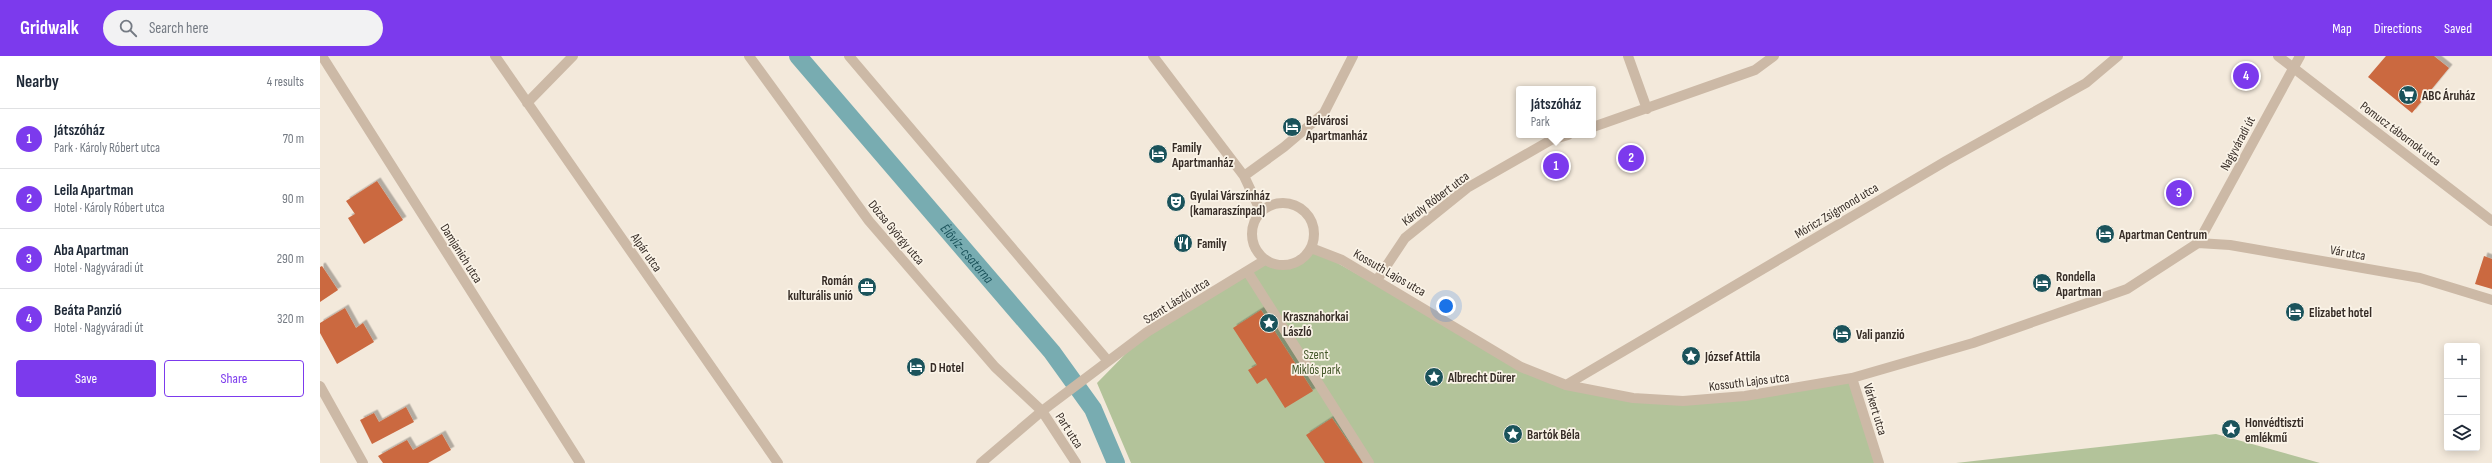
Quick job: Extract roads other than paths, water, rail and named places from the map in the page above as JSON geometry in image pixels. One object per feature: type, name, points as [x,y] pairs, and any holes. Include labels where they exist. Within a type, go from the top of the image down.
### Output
[{"type":"street","name":"Damjanich utca","points":[[322,56],[580,463]]},
{"type":"street","name":"Alpár utca","points":[[495,56],[778,463]]},
{"type":"street","points":[[527,103],[573,56]]},
{"type":"street","name":"Dózsa György utca","points":[[749,56],[869,221],[995,367],[1042,411]]},
{"type":"street","points":[[849,56],[1105,363]]},
{"type":"street","points":[[1153,56],[1244,176],[1261,212]]},
{"type":"street","points":[[1244,176],[1284,147],[1324,114],[1353,56]]},
{"type":"street","points":[[1628,56],[1647,109]]},
{"type":"street","points":[[1596,126],[1755,70],[1774,56]]},
{"type":"street","name":"Móricz Zsigmond utca","points":[[1566,385],[1946,160],[2086,83],[2118,56]]},
{"type":"street","name":"Pomucz tábornok utca","points":[[2278,56],[2492,221]]},
{"type":"street","name":"Nagyváradi út","points":[[2198,243],[2292,68],[2300,56]]},
{"type":"street","name":"Károly Róbert utca","points":[[1377,280],[1405,238],[1467,188],[1552,140],[1558,138]]},
{"type":"street","points":[[1281,203],[1292,204],[1309,216],[1314,226],[1312,248],[1305,256],[1296,262],[1286,265],[1275,264],[1265,260],[1258,252],[1253,242],[1252,231],[1255,221],[1261,212],[1270,206],[1281,203]]},
{"type":"street","name":"Kossuth Lajos utca","points":[[1312,248],[1342,260],[1521,367],[1566,385],[1633,398],[1683,401],[1745,396],[1852,378],[1973,343],[2127,289],[2198,243]]},
{"type":"street","name":"Vár utca","points":[[2198,243],[2230,245],[2420,278],[2492,300]]},
{"type":"street","name":"Szent László utca","points":[[1042,411],[1147,332],[1265,260]]},
{"type":"street","points":[[1247,271],[1369,463]]},
{"type":"street","name":"Várkert utca","points":[[1852,378],[1879,463]]},
{"type":"street","points":[[320,386],[363,463]]},
{"type":"street","points":[[981,463],[1042,411]]},
{"type":"street","name":"Part utca","points":[[1042,411],[1076,463]]},
{"type":"waterway","name":"Élővíz-csatorna","points":[[798,56],[1052,352],[1093,409],[1116,463]]},
{"type":"place","name":"Beáta Panzió","points":[[2246,76]]},
{"type":"place","name":"ABC Áruház","points":[[2408,95]]},
{"type":"place","name":"Belvárosi Apartmanház","points":[[1292,127]]},
{"type":"place","name":"Family Apartmanház","points":[[1158,154]]},
{"type":"place","name":"Leila Apartman","points":[[1631,158]]},
{"type":"place","name":"Játszóház","points":[[1556,166]]},
{"type":"place","name":"Aba Apartman","points":[[2179,193]]},
{"type":"place","name":"Gyulai Várszínház (kamaraszínpad)","points":[[1176,202]]},
{"type":"place","name":"Apartman Centrum","points":[[2105,234]]},
{"type":"place","name":"Family","points":[[1183,243]]},
{"type":"place","name":"Rondella Apartman","points":[[2042,283]]},
{"type":"place","name":"Román kulturális unió","points":[[867,287]]},
{"type":"place","name":"Elizabet hotel","points":[[2295,312]]},
{"type":"place","name":"Krasznahorkai László","points":[[1269,323]]},
{"type":"place","name":"Vali panzió","points":[[1842,334]]},
{"type":"place","name":"József Attila","points":[[1691,356]]},
{"type":"place","name":"D Hotel","points":[[916,367]]},
{"type":"place","name":"Albrecht Dürer","points":[[1434,377]]},
{"type":"place","name":"Honvédtiszti emlékmű","points":[[2231,429]]},
{"type":"place","name":"Bartók Béla","points":[[1513,434]]},
{"type":"park label","name":"Szent Miklós park","points":[[1316,362]]}]
